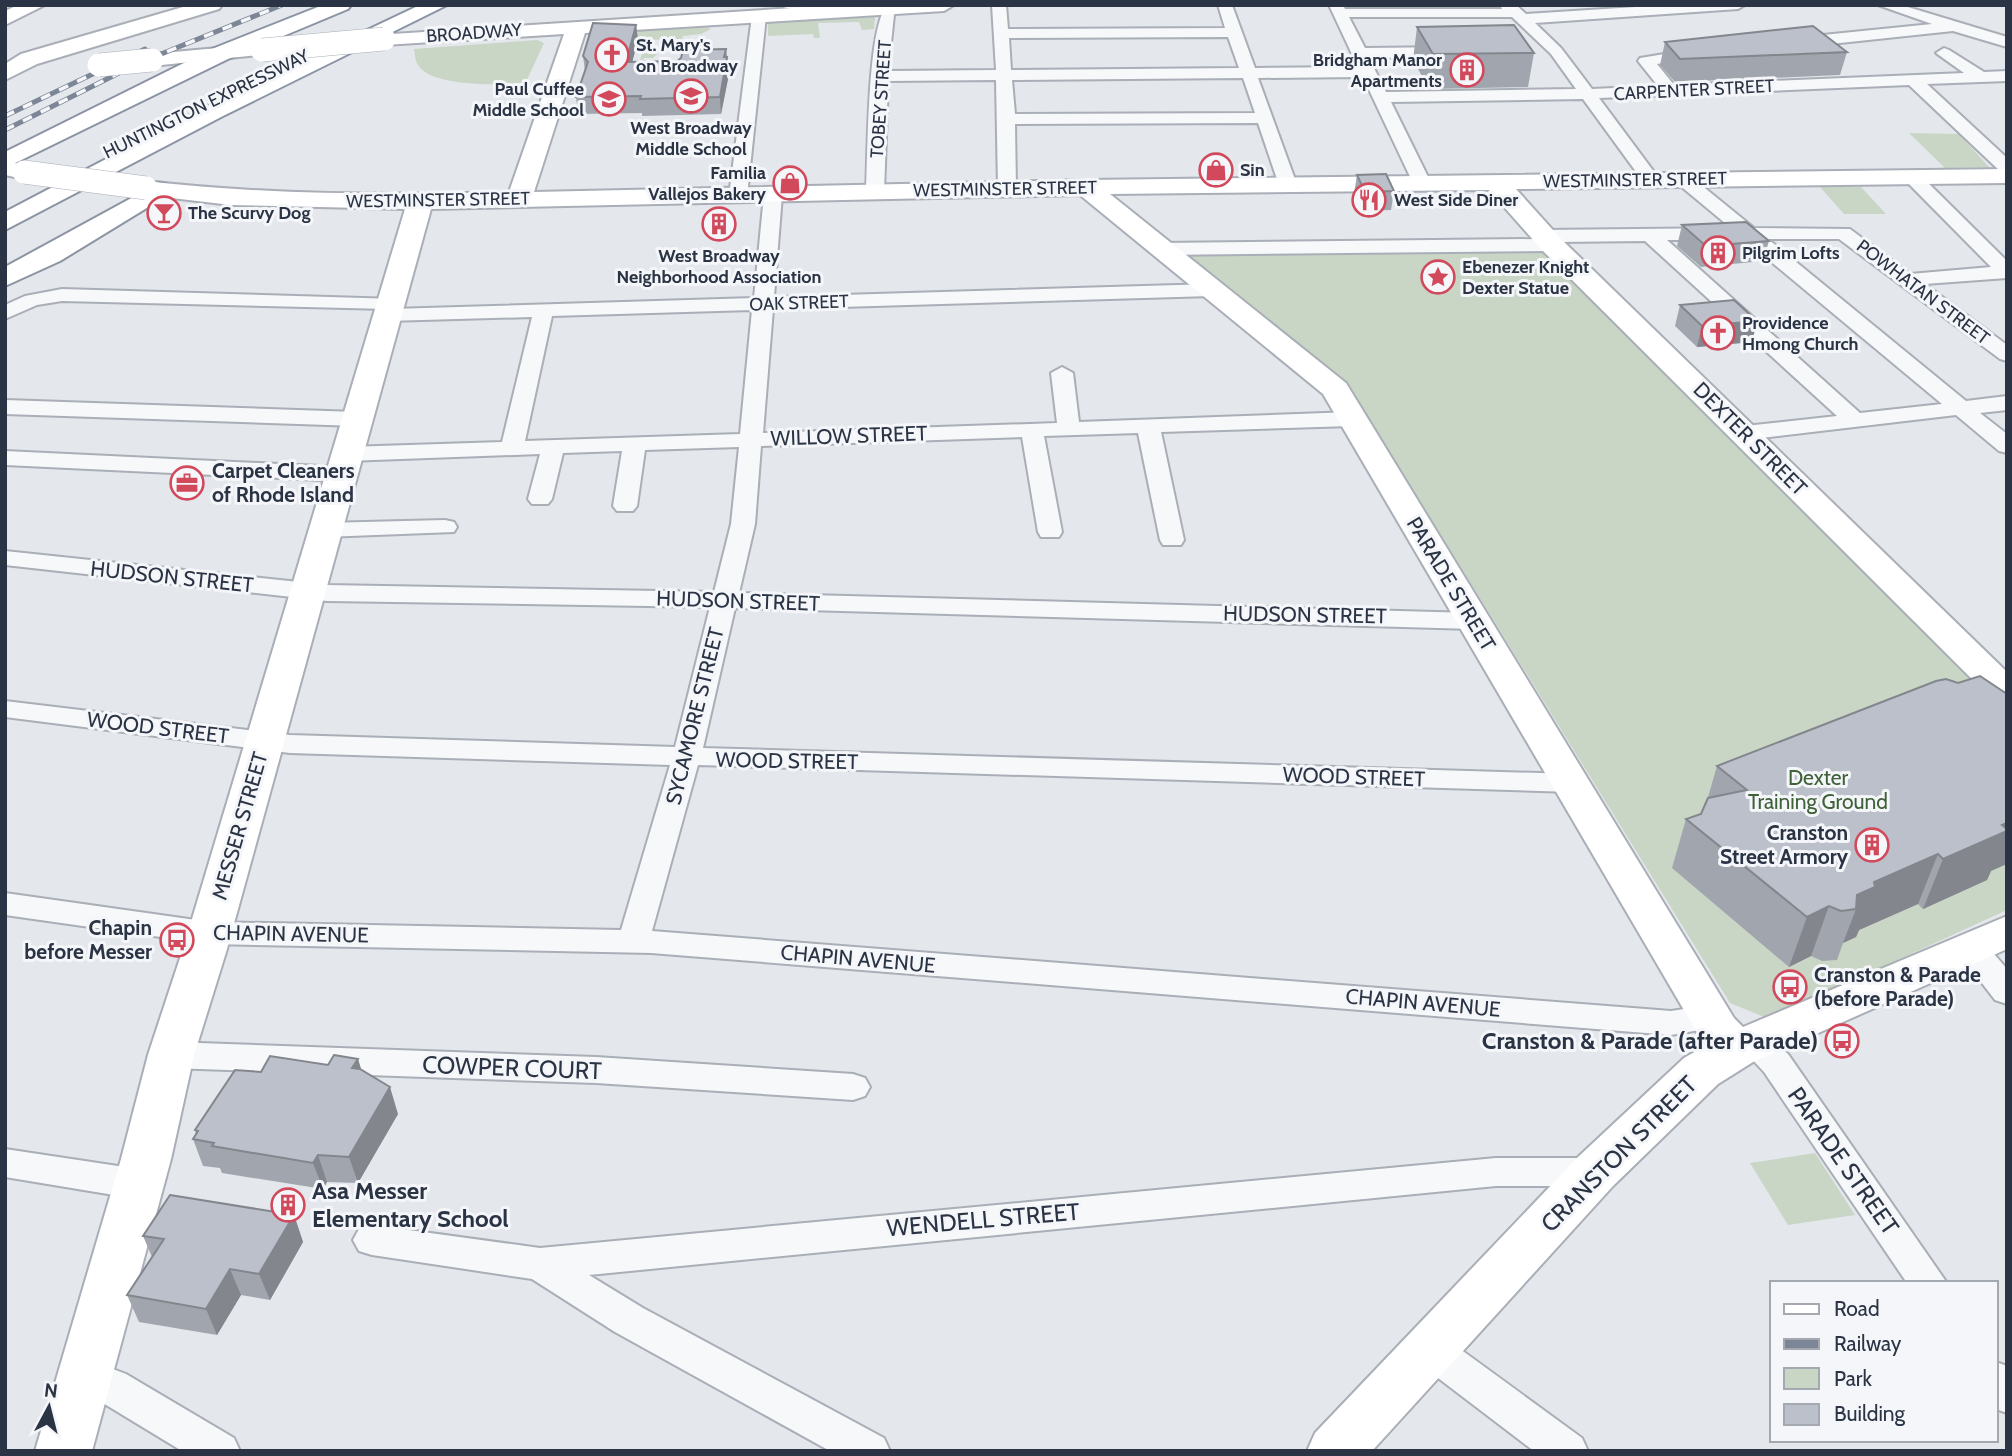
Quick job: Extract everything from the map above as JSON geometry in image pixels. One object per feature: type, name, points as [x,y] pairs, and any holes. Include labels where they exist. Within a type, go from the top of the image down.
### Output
[{"type":"main road","points":[[5,19],[35,5]]},
{"type":"main road","points":[[5,74],[29,59],[212,5]]},
{"type":"main road","name":"HUNTINGTON EXPRESSWAY","points":[[5,206],[160,126],[408,5]]},
{"type":"main road","points":[[247,71],[321,36],[437,5]]},
{"type":"main road","name":"BROADWAY","points":[[5,74],[261,50],[369,25],[577,27],[890,6],[944,5]]},
{"type":"main road","points":[[11,167],[220,54],[369,25]]},
{"type":"main road","points":[[242,123],[369,25]]},
{"type":"main road","points":[[5,239],[369,25]]},
{"type":"main road","name":"HUNTINGTON EXPRESSWAY","points":[[5,222],[324,57],[369,25]]},
{"type":"main road","points":[[519,200],[577,27]]},
{"type":"main road","points":[[198,95],[222,83]]},
{"type":"main road","points":[[5,192],[78,154]]},
{"type":"main road","name":"WESTMINSTER STREET","points":[[11,167],[155,182],[246,199],[420,202],[1086,187],[2007,176]]},
{"type":"main road","points":[[91,204],[155,182]]},
{"type":"main road","points":[[5,278],[51,256],[155,182]]},
{"type":"main road","name":"DEXTER STREET","points":[[1496,182],[1499,190],[1547,240],[2007,693]]},
{"type":"main road","name":"PARADE STREET","points":[[1086,187],[1158,249],[1335,390],[1571,783],[1733,1037]]},
{"type":"main road","name":"MESSER STREET","points":[[63,1451],[138,1184],[171,1055],[209,933],[420,202]]},
{"type":"main road","points":[[5,239],[68,215]]},
{"type":"main road","name":"CRANSTON STREET","points":[[1335,1451],[1595,1172],[1733,1037],[1989,940]]},
{"type":"street","points":[[782,5],[820,12]]},
{"type":"street","points":[[999,5],[1007,119],[1007,189]]},
{"type":"street","points":[[1225,5],[1267,118],[1288,185]]},
{"type":"street","points":[[1422,183],[1338,9],[1515,12],[1738,5]]},
{"type":"street","points":[[1885,5],[2007,42]]},
{"type":"street","name":"TOBEY STREET","points":[[875,192],[880,76],[890,6]]},
{"type":"street","points":[[1515,12],[1556,51],[1651,180]]},
{"type":"street","points":[[738,196],[759,16]]},
{"type":"street","points":[[1771,46],[1954,26]]},
{"type":"street","points":[[1002,34],[1235,32]]},
{"type":"street","points":[[1534,51],[1556,51]]},
{"type":"street","points":[[1359,53],[1468,52]]},
{"type":"street","points":[[1669,90],[1646,61],[1716,52]]},
{"type":"street","points":[[1944,53],[1980,77]]},
{"type":"street","points":[[880,76],[1367,72]]},
{"type":"street","name":"CARPENTER STREET","points":[[1381,97],[1588,94],[2007,76]]},
{"type":"street","points":[[1913,80],[2007,167]]},
{"type":"street","points":[[1007,119],[1267,118]]},
{"type":"street","points":[[1912,177],[2006,272]]},
{"type":"street","points":[[1684,180],[2007,446]]},
{"type":"street","name":"SYCAMORE STREET","points":[[634,942],[686,758],[743,524],[773,195]]},
{"type":"street","name":"POWHATAN STREET","points":[[1158,249],[1547,240],[1650,234],[1843,233],[2007,355]]},
{"type":"street","points":[[1650,234],[1854,420]]},
{"type":"street","points":[[1908,280],[2006,272]]},
{"type":"street","name":"OAK STREET","points":[[5,313],[43,297],[389,309],[543,310],[1212,290]]},
{"type":"street","points":[[512,448],[543,310]]},
{"type":"street","points":[[1062,373],[1069,428]]},
{"type":"street","points":[[1745,433],[2007,403]]},
{"type":"street","points":[[5,407],[357,419]]},
{"type":"street","name":"WILLOW STREET","points":[[5,458],[344,464],[553,446],[1352,418]]},
{"type":"street","points":[[1148,426],[1172,540]]},
{"type":"street","points":[[1032,430],[1050,532]]},
{"type":"street","points":[[625,506],[635,444]]},
{"type":"street","points":[[540,499],[553,446]]},
{"type":"street","points":[[324,530],[446,527]]},
{"type":"street","name":"HUDSON STREET","points":[[5,558],[306,592],[724,600],[1473,621]]},
{"type":"street","name":"WOOD STREET","points":[[5,709],[264,741],[686,758],[1571,783]]},
{"type":"street","name":"CHAPIN AVENUE","points":[[5,904],[209,933],[634,942],[1671,1023],[1733,1037]]},
{"type":"street","points":[[1989,940],[2007,992]]},
{"type":"street","name":"PARADE STREET","points":[[1733,1037],[1776,1063],[1927,1281]]},
{"type":"street","name":"COWPER COURT","points":[[171,1055],[596,1070],[853,1087]]},
{"type":"street","points":[[5,1163],[138,1184]]},
{"type":"street","name":"WENDELL STREET","points":[[372,1240],[540,1264],[1496,1172],[1595,1172]]},
{"type":"street","points":[[540,1264],[629,1320],[869,1451]]},
{"type":"street","points":[[1431,1350],[1567,1451]]},
{"type":"street","points":[[84,1376],[112,1387],[219,1451]]},
{"type":"green space","points":[[875,17],[874,29],[862,30],[859,22],[818,23],[820,38],[814,38],[813,34],[768,36],[768,23]]},
{"type":"green space","points":[[706,27],[711,29],[701,34],[683,36],[680,44],[676,45],[678,39],[649,40],[645,51],[661,51],[653,58],[644,58],[641,69],[638,69],[645,40],[636,39],[635,31]]},
{"type":"green space","points":[[537,40],[544,43],[525,84],[468,83],[437,78],[418,65],[414,49]]},
{"type":"green space","points":[[1909,133],[1959,134],[1989,167],[1945,168]]},
{"type":"green space","points":[[1820,187],[1861,187],[1886,214],[1844,214]]},
{"type":"green space","name":"Dexter Training Ground","points":[[1546,249],[2007,714],[2007,910],[1780,1014],[1764,1017],[1730,1003],[1350,388],[1183,255]]},
{"type":"green space","points":[[1815,1153],[1855,1215],[1788,1225],[1750,1163]]},
{"type":"building","points":[[593,23],[636,25],[626,62],[677,61],[683,50],[726,49],[720,97],[576,97],[588,62],[583,56]]},
{"type":"building","points":[[1514,25],[1534,53],[1433,54],[1417,27]]},
{"type":"building","points":[[1813,26],[1847,52],[1680,59],[1665,42]]},
{"type":"building","points":[[1386,174],[1394,191],[1365,192],[1357,175]]},
{"type":"building","points":[[1746,222],[1769,241],[1706,246],[1682,225]]},
{"type":"building","points":[[1734,300],[1757,321],[1702,326],[1680,305]]},
{"type":"building","name":"Cranston Street Armory","points":[[1980,676],[2007,694],[2007,823],[2002,825],[2007,831],[1943,859],[1938,854],[1874,882],[1875,887],[1857,895],[1856,909],[1841,911],[1829,906],[1807,917],[1686,819],[1701,814],[1708,798],[1747,790],[1717,766],[1936,681],[1946,679],[1958,683]]},
{"type":"building","points":[[334,1055],[358,1059],[352,1068],[360,1069],[390,1087],[349,1157],[318,1155],[313,1163],[212,1146],[214,1143],[193,1139],[198,1131],[195,1130],[235,1070],[261,1072],[270,1056],[328,1065]]},
{"type":"building","points":[[170,1195],[294,1215],[259,1274],[230,1269],[206,1309],[127,1295],[164,1239],[143,1236]]},
{"type":"railway","points":[[5,130],[139,63],[282,5]]},
{"type":"railway","points":[[5,116],[145,49]]},
{"type":"place","name":"St. Mary's on Broadway","points":[[612,55]]},
{"type":"place","name":"Bridgham Manor Apartments","points":[[1467,70]]},
{"type":"place","name":"West Broadway Middle School","points":[[691,96]]},
{"type":"place","name":"Paul Cuffee Middle School","points":[[609,99]]},
{"type":"place","name":"Sin","points":[[1216,170]]},
{"type":"place","name":"Familia Vallejos Bakery","points":[[790,183]]},
{"type":"place","name":"West Side Diner","points":[[1369,200]]},
{"type":"place","name":"The Scurvy Dog","points":[[164,213]]},
{"type":"place","name":"West Broadway Neighborhood Association","points":[[719,224]]},
{"type":"place","name":"Pilgrim Lofts","points":[[1718,253]]},
{"type":"place","name":"Ebenezer Knight Dexter Statue","points":[[1438,277]]},
{"type":"place","name":"Providence Hmong Church","points":[[1718,333]]},
{"type":"place","name":"Carpet Cleaners of Rhode Island","points":[[187,483]]},
{"type":"place","name":"Cranston Street Armory","points":[[1872,845]]},
{"type":"place","name":"Chapin before Messer","points":[[177,940]]},
{"type":"place","name":"Cranston & Parade (before Parade)","points":[[1790,987]]},
{"type":"place","name":"Cranston & Parade (after Parade)","points":[[1842,1041]]},
{"type":"place","name":"Asa Messer Elementary School","points":[[288,1205]]}]
